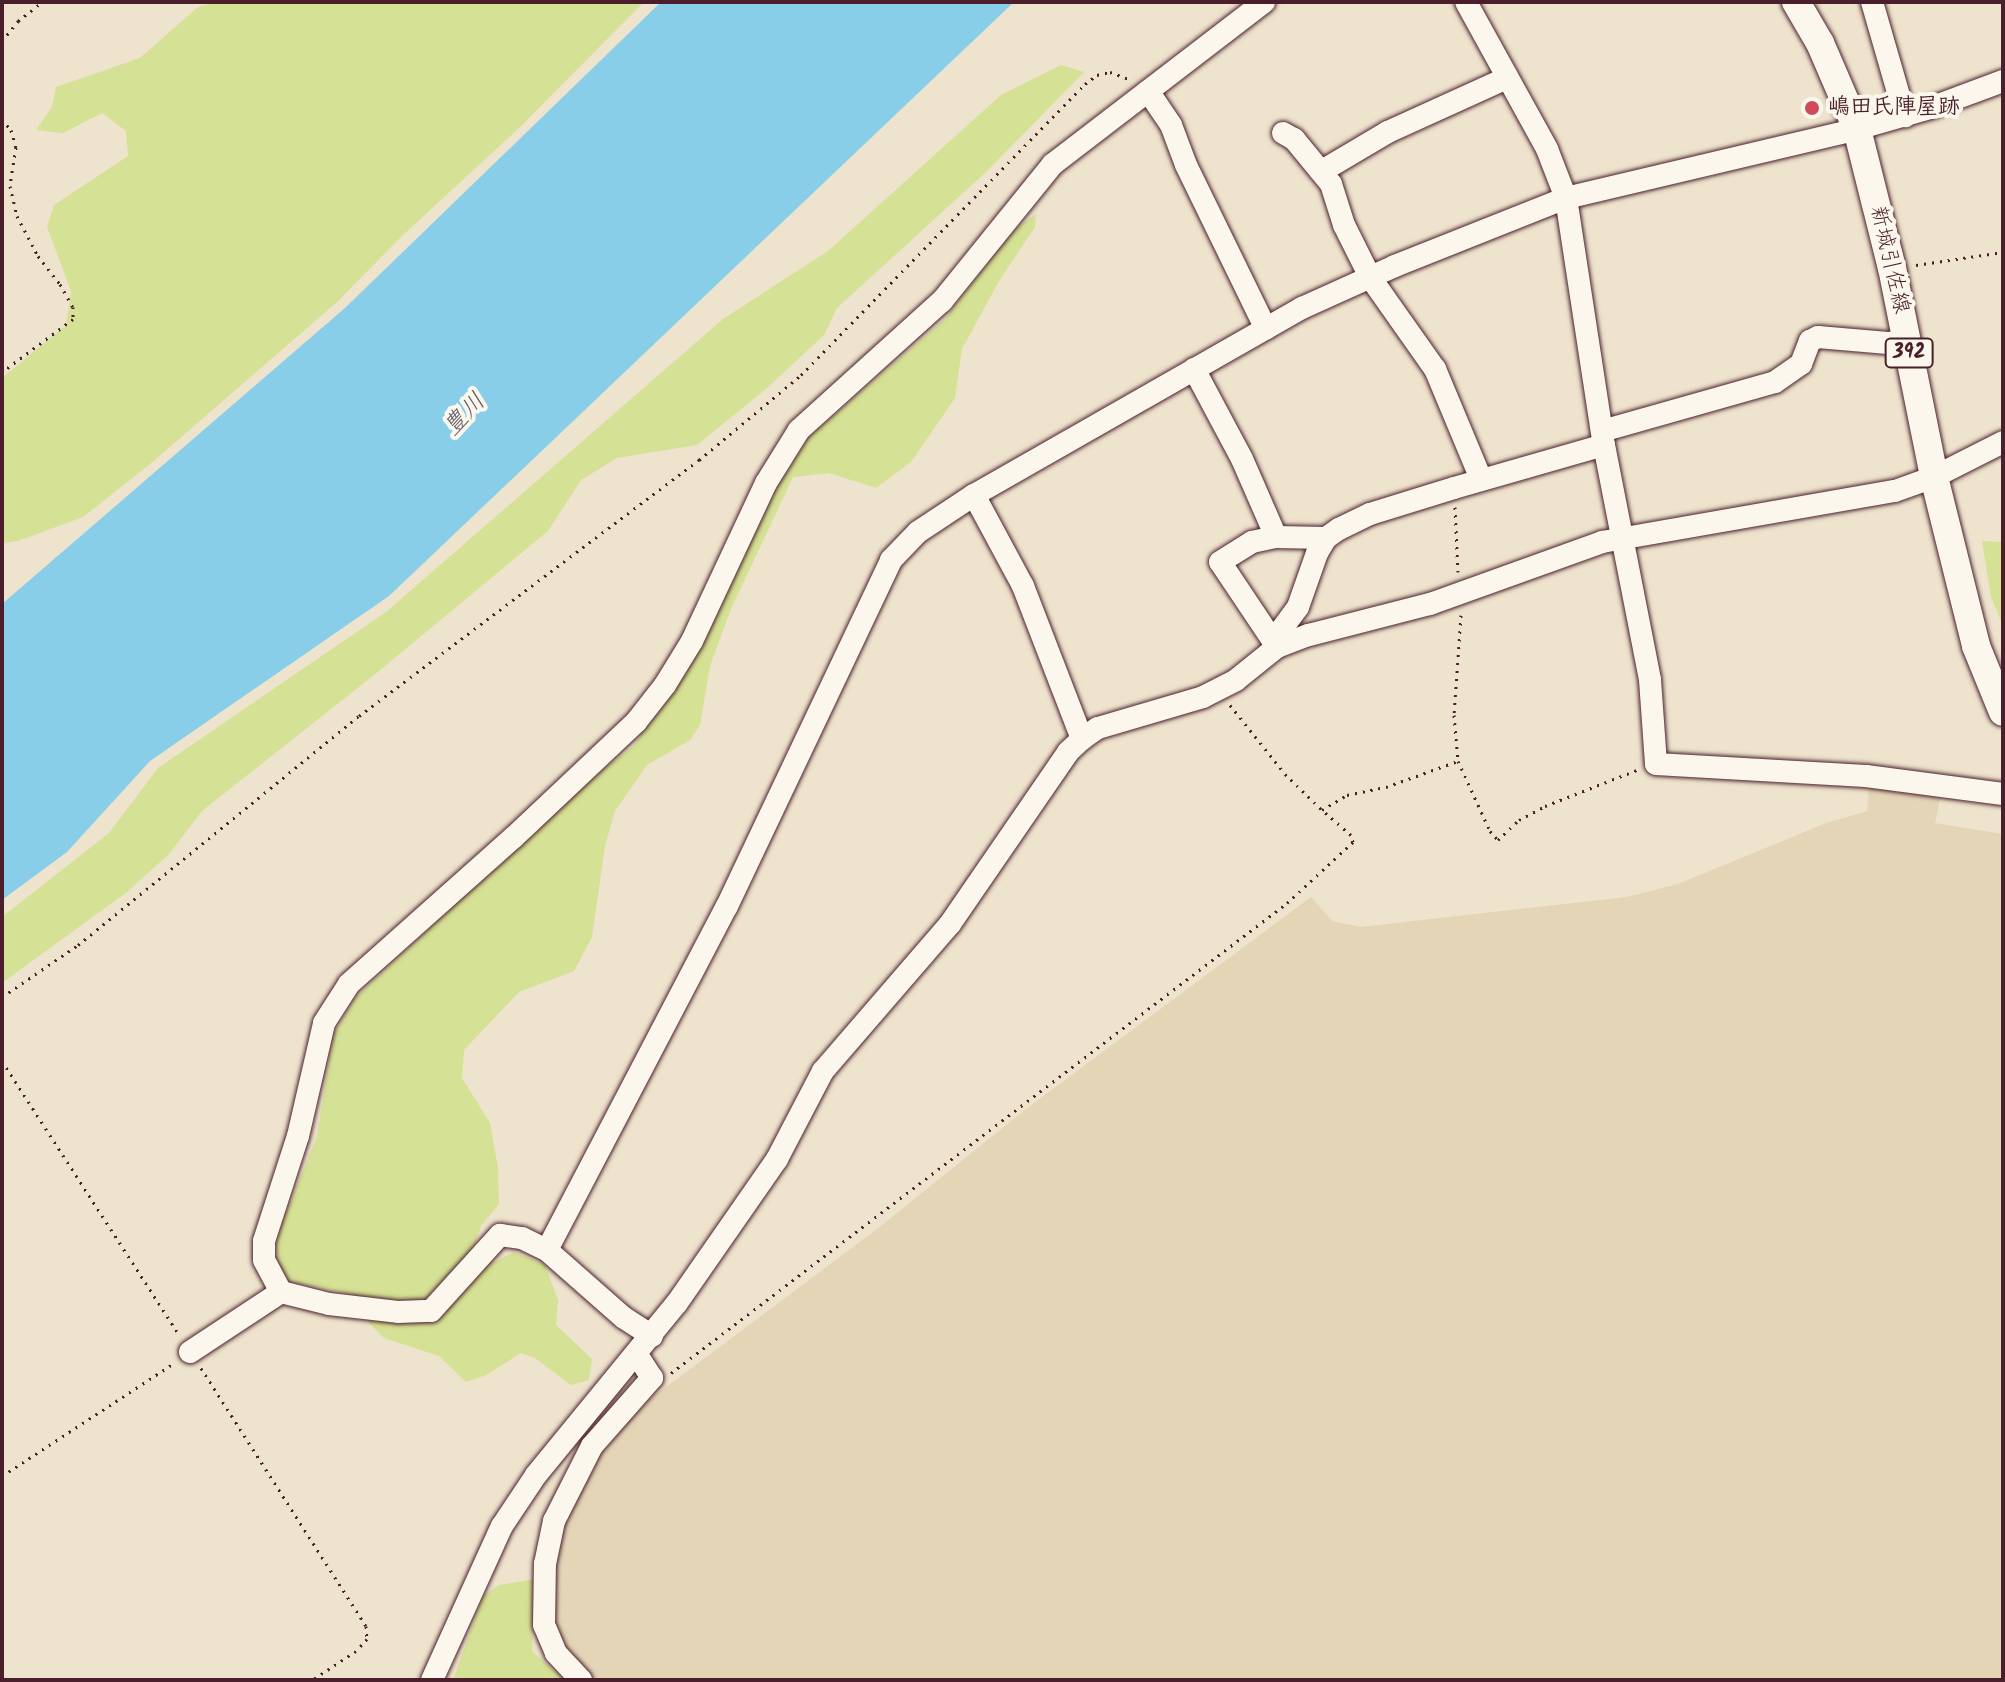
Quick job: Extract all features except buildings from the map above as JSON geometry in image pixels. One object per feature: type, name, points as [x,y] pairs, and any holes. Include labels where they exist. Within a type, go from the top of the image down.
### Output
[{"type":"main road","name":"新城引佐線","points":[[1796,2],[1820,43],[1857,129],[1892,268],[1934,477],[1976,646],[2003,712]]},
{"type":"street","points":[[281,1292],[264,1260],[264,1241],[298,1136],[324,1023],[349,984],[513,838],[636,722],[665,685],[692,641],[766,483],[799,430],[942,301],[1053,164],[1264,2]]},
{"type":"street","points":[[1466,2],[1547,149],[1566,198],[1603,438],[1625,537],[1650,680],[1656,764],[1866,776],[2003,794]]},
{"type":"street","points":[[1872,2],[1905,116]]},
{"type":"street","points":[[1322,171],[1388,132],[1507,78]]},
{"type":"street","points":[[547,1250],[727,906],[891,560],[918,532],[974,495],[1194,369],[1370,277],[1566,198],[1857,129],[1905,116],[2003,81]]},
{"type":"street","points":[[1148,91],[1171,125],[1192,177],[1266,329]]},
{"type":"street","points":[[1283,133],[1294,139],[1331,184],[1344,225],[1370,277],[1435,369],[1481,479]]},
{"type":"street","points":[[1275,644],[1220,562],[1252,542],[1276,537],[1326,538],[1370,514],[1775,382],[1801,364],[1810,341],[1818,337],[1888,343],[1906,340]]},
{"type":"street","points":[[1194,369],[1242,459],[1276,537]]},
{"type":"street","points":[[1275,644],[1460,594],[1625,537],[1895,491],[1934,477],[2003,442]]},
{"type":"street","points":[[974,495],[1026,594],[1082,739]]},
{"type":"street","points":[[432,1680],[502,1526],[536,1475],[652,1336],[777,1159],[823,1071],[950,924],[1068,752],[1098,728],[1218,689],[1236,680],[1275,644],[1285,630],[1298,607],[1317,553],[1326,538]]},
{"type":"street","points":[[190,1352],[281,1292],[329,1304],[398,1312],[431,1311],[500,1235],[522,1238],[547,1250],[624,1318],[652,1336]]},
{"type":"street","points":[[581,1680],[556,1653],[544,1625],[545,1564],[554,1521],[592,1446],[652,1378],[637,1355]]},
{"type":"path","points":[[2,41],[18,21],[42,2]]},
{"type":"path","points":[[2,997],[78,945],[359,716],[699,460],[801,375],[1097,75],[1110,72],[1148,91]]},
{"type":"path","points":[[2,119],[11,130],[16,147],[10,186],[17,216],[38,256],[73,307],[73,319],[2,372]]},
{"type":"path","points":[[1892,268],[2003,252]]},
{"type":"path","points":[[1454,488],[1462,630],[1454,715],[1458,761],[1490,831],[1498,840],[1519,820],[1545,806],[1656,764]]},
{"type":"path","points":[[652,1378],[669,1374],[688,1361],[1287,903],[1353,842],[1351,835],[1285,774],[1218,689]]},
{"type":"path","points":[[1322,810],[1347,795],[1386,787],[1458,761]]},
{"type":"path","points":[[2,1061],[366,1626],[367,1639],[356,1651],[312,1680]]},
{"type":"path","points":[[2,1476],[190,1352]]},
{"type":"shaded area","points":[[1869,786],[1941,795],[1935,823],[2003,834],[2003,1680],[595,1680],[563,1650],[553,1627],[552,1589],[560,1525],[598,1449],[622,1420],[877,1229],[1026,1109],[1311,897],[1332,921],[1360,927],[1627,897],[1678,884],[1826,823],[1867,811]]},
{"type":"green space","points":[[215,2],[644,2],[519,128],[403,235],[337,302],[149,465],[83,517],[18,541],[2,543],[2,378],[66,325],[71,291],[47,227],[54,205],[128,156],[126,131],[102,113],[63,133],[36,130],[52,107],[56,87],[140,58],[198,7]]},
{"type":"green space","points":[[1061,65],[1084,72],[986,172],[837,308],[824,335],[767,388],[697,445],[617,458],[581,480],[548,531],[374,675],[202,811],[169,854],[127,892],[2,983],[2,917],[109,833],[158,768],[386,612],[723,319],[828,251],[1001,95]]},
{"type":"green space","points":[[1036,214],[1035,227],[999,281],[962,349],[955,398],[911,462],[876,488],[829,473],[793,477],[730,611],[710,666],[700,725],[690,740],[647,765],[615,811],[605,846],[592,937],[574,971],[519,992],[464,1050],[462,1078],[490,1123],[498,1168],[499,1204],[481,1226],[473,1249],[493,1263],[514,1252],[545,1265],[558,1300],[556,1325],[592,1359],[589,1380],[571,1385],[535,1358],[521,1353],[486,1375],[466,1382],[439,1356],[384,1338],[367,1321],[364,1297],[290,1282],[278,1270],[276,1238],[317,1136],[333,1035],[355,998],[580,787],[634,746],[709,624],[795,449],[945,319],[1013,230]]},
{"type":"green space","points":[[1982,541],[2003,542],[2003,626],[1991,597]]},
{"type":"green space","points":[[535,1579],[532,1651],[564,1680],[453,1680],[483,1596],[499,1585]]},
{"type":"water","name":"豊川","points":[[661,2],[1014,2],[389,596],[150,761],[67,852],[2,900],[2,604],[345,308]]},
{"type":"place","name":"嶋田氏陣屋跡","points":[[1812,108]]}]
